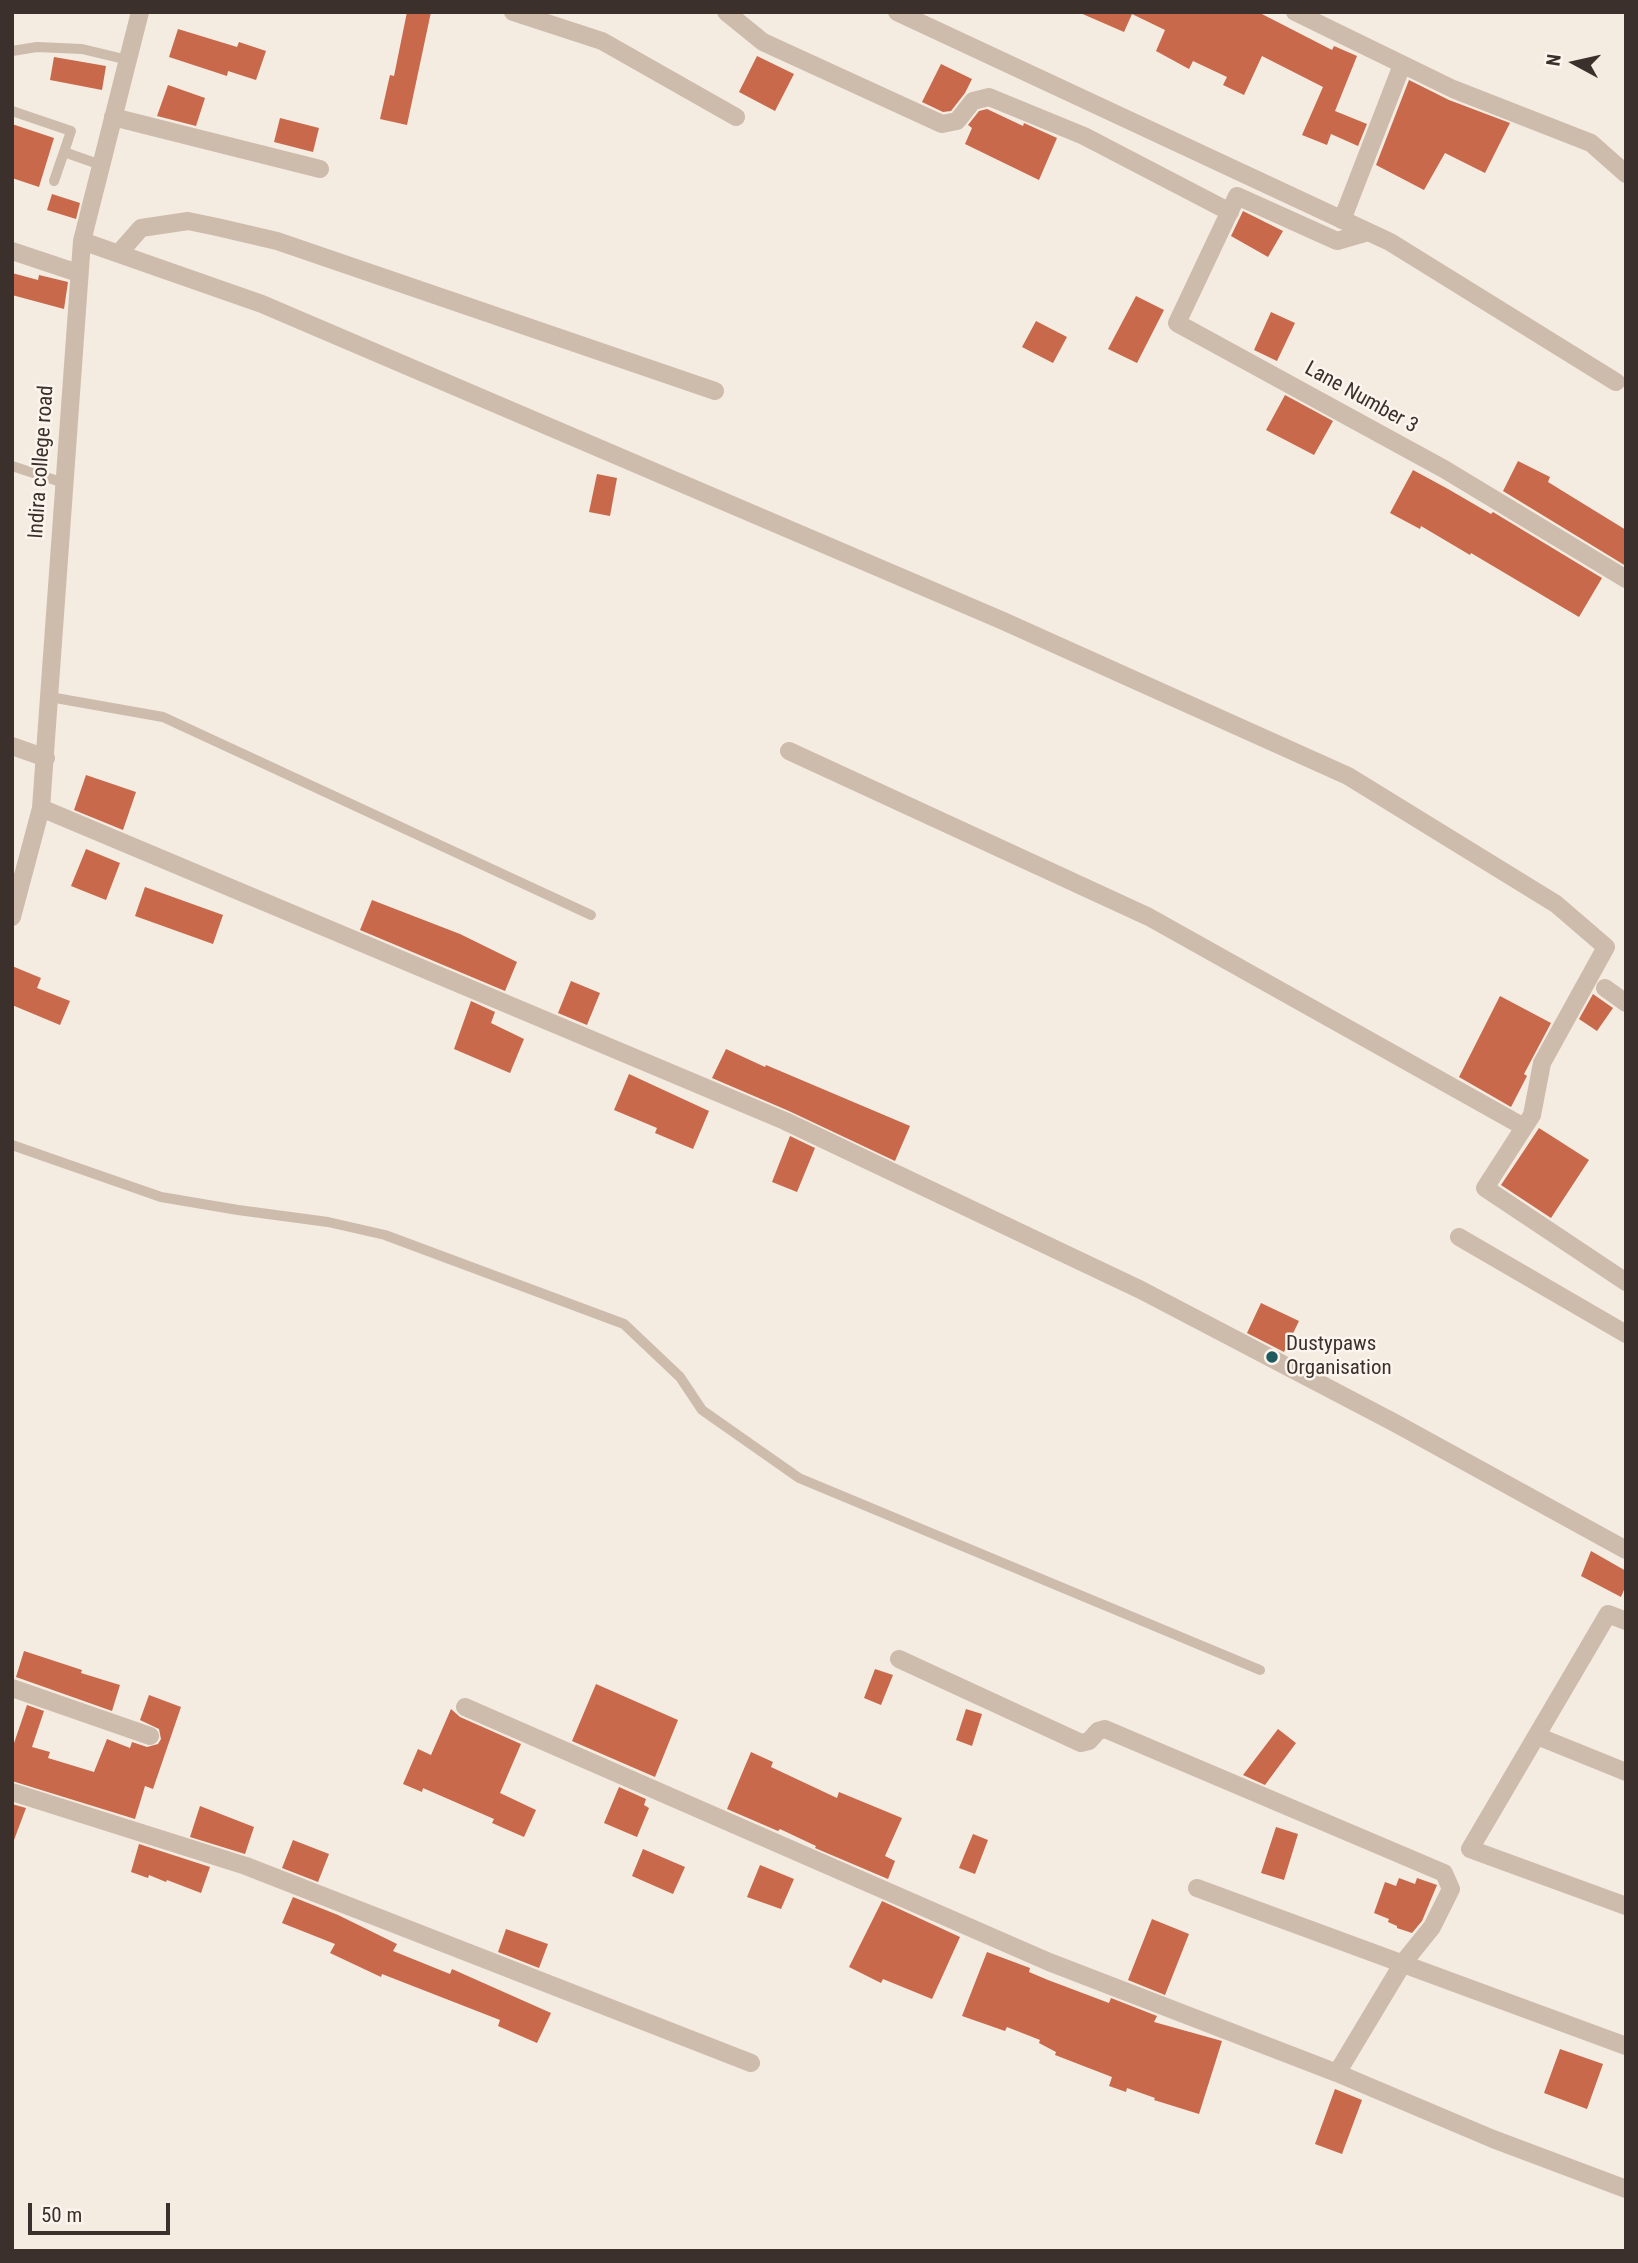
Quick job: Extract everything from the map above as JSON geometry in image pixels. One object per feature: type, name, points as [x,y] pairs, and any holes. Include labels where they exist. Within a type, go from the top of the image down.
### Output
[{"type":"street","points":[[513,12],[602,41],[736,117]]},
{"type":"street","points":[[726,12],[763,42],[942,124],[957,121],[973,101],[989,96],[1084,136],[1230,212],[1237,196],[1337,241],[1368,232]]},
{"type":"street","points":[[897,12],[1390,242],[1616,382]]},
{"type":"street","points":[[1295,12],[1453,89],[1591,144],[1626,174]]},
{"type":"street","name":"Indira college road","points":[[12,917],[41,808],[82,242],[139,13]]},
{"type":"street","points":[[1342,220],[1402,65]]},
{"type":"street","points":[[113,117],[320,169]]},
{"type":"street","name":"Lane Number 3","points":[[1230,212],[1177,323],[1444,469],[1626,579]]},
{"type":"street","points":[[119,253],[141,228],[188,221],[218,226],[277,241],[715,391]]},
{"type":"street","points":[[82,242],[262,304],[1001,620],[1348,776],[1556,904],[1606,947],[1542,1063],[1532,1115],[1485,1188],[1626,1282]]},
{"type":"street","points":[[12,251],[78,273]]},
{"type":"street","points":[[12,746],[46,758]]},
{"type":"street","points":[[789,751],[1149,917],[1524,1127]]},
{"type":"street","points":[[41,808],[785,1121],[1141,1290],[1395,1423],[1626,1550]]},
{"type":"street","points":[[1605,988],[1626,1003]]},
{"type":"street","points":[[1459,1237],[1626,1334]]},
{"type":"street","points":[[1626,1621],[1608,1614],[1470,1849],[1626,1906]]},
{"type":"street","points":[[900,1659],[1081,1743],[1089,1741],[1098,1731],[1105,1729],[1444,1873],[1451,1889],[1446,1901],[1432,1927],[1403,1963],[1337,2073]]},
{"type":"street","points":[[12,1688],[150,1736]]},
{"type":"street","points":[[465,1707],[1049,1962],[1337,2073],[1493,2139],[1626,2189]]},
{"type":"street","points":[[1537,1736],[1626,1772]]},
{"type":"street","points":[[12,1792],[246,1866],[751,2063]]},
{"type":"street","points":[[1197,1888],[1626,2046]]},
{"type":"lane","points":[[12,51],[37,47],[82,49],[128,60]]},
{"type":"lane","points":[[12,111],[71,131],[54,181]]},
{"type":"lane","points":[[64,152],[101,165]]},
{"type":"lane","points":[[12,466],[64,482]]},
{"type":"lane","points":[[50,697],[163,717],[591,915]]},
{"type":"lane","points":[[12,1145],[161,1197],[328,1222],[385,1235],[624,1324],[680,1377],[702,1410],[799,1478],[1260,1670]]},
{"type":"building","points":[[407,12],[431,12],[407,125],[380,119],[390,75],[394,76]]},
{"type":"building","points":[[1078,12],[1258,12],[1332,50],[1334,46],[1357,56],[1335,111],[1367,124],[1358,146],[1331,134],[1327,145],[1302,135],[1323,87],[1262,56],[1244,95],[1223,85],[1227,77],[1193,61],[1189,69],[1156,51],[1165,30],[1132,14],[1124,32]]},
{"type":"building","points":[[178,29],[237,47],[239,42],[266,51],[256,80],[228,71],[227,76],[169,57]]},
{"type":"building","points":[[757,56],[794,74],[775,111],[739,92]]},
{"type":"building","points":[[54,57],[106,66],[102,90],[50,80]]},
{"type":"building","points":[[941,64],[972,79],[951,111],[943,112],[922,102]]},
{"type":"building","points":[[1409,80],[1449,100],[1510,123],[1485,173],[1445,153],[1424,190],[1376,165]]},
{"type":"building","points":[[168,85],[205,98],[196,126],[157,116]]},
{"type":"building","points":[[987,109],[1057,138],[1039,180],[965,144],[972,128],[968,125],[979,111]]},
{"type":"building","points":[[280,118],[319,128],[313,152],[274,142]]},
{"type":"building","points":[[12,124],[54,138],[39,187],[12,178]]},
{"type":"building","points":[[52,194],[80,203],[76,219],[47,210]]},
{"type":"building","points":[[1243,211],[1283,231],[1268,257],[1231,236]]},
{"type":"building","points":[[12,273],[38,280],[39,275],[68,282],[64,309],[12,295]]},
{"type":"building","points":[[1136,296],[1164,310],[1137,363],[1108,349]]},
{"type":"building","points":[[1271,312],[1295,323],[1277,361],[1254,350]]},
{"type":"building","points":[[1036,321],[1067,337],[1053,363],[1022,347]]},
{"type":"building","points":[[1285,395],[1333,421],[1314,455],[1266,430]]},
{"type":"building","points":[[1518,461],[1550,477],[1548,482],[1626,530],[1626,566],[1503,491]]},
{"type":"building","points":[[1413,470],[1491,514],[1493,512],[1602,578],[1579,617],[1471,553],[1470,555],[1421,526],[1420,529],[1390,513]]},
{"type":"building","points":[[597,474],[617,478],[610,516],[589,512]]},
{"type":"building","points":[[86,775],[136,792],[123,830],[74,810]]},
{"type":"building","points":[[86,849],[120,863],[106,900],[71,886]]},
{"type":"building","points":[[145,887],[223,915],[213,944],[135,916]]},
{"type":"building","points":[[372,900],[460,934],[517,962],[505,991],[360,930]]},
{"type":"building","points":[[12,966],[41,978],[37,988],[70,1001],[60,1025],[12,1005]]},
{"type":"building","points":[[571,981],[600,993],[587,1025],[558,1013]]},
{"type":"building","points":[[1593,994],[1613,1008],[1597,1031],[1579,1019]]},
{"type":"building","points":[[1500,996],[1551,1023],[1524,1074],[1527,1076],[1511,1107],[1459,1077]]},
{"type":"building","points":[[471,1001],[495,1012],[491,1023],[524,1039],[510,1073],[454,1049]]},
{"type":"building","points":[[726,1049],[910,1126],[895,1161],[712,1078]]},
{"type":"building","points":[[629,1074],[709,1111],[693,1149],[655,1133],[657,1128],[614,1110]]},
{"type":"building","points":[[1539,1128],[1589,1160],[1551,1218],[1501,1185]]},
{"type":"building","points":[[790,1136],[815,1148],[797,1192],[772,1182]]},
{"type":"building","points":[[1261,1303],[1299,1321],[1284,1352],[1247,1333]]},
{"type":"building","points":[[1591,1551],[1626,1571],[1626,1585],[1621,1597],[1581,1576]]},
{"type":"building","points":[[24,1651],[120,1685],[112,1711],[16,1677]]},
{"type":"building","points":[[875,1669],[893,1675],[881,1705],[864,1698]]},
{"type":"building","points":[[596,1684],[678,1720],[655,1777],[572,1741]]},
{"type":"building","points":[[149,1695],[181,1707],[153,1789],[145,1786],[135,1819],[12,1781],[12,1749],[27,1705],[44,1711],[32,1747],[50,1752],[48,1758],[94,1772],[107,1739],[130,1748],[132,1742],[147,1747],[158,1744],[161,1739],[159,1729],[140,1720]]},
{"type":"building","points":[[451,1709],[460,1717],[521,1744],[500,1793],[536,1810],[524,1837],[492,1823],[494,1819],[423,1788],[422,1792],[403,1784],[418,1749],[431,1755]]},
{"type":"building","points":[[966,1709],[982,1714],[972,1746],[956,1740]]},
{"type":"building","points":[[1278,1729],[1296,1743],[1265,1785],[1243,1775]]},
{"type":"building","points":[[751,1752],[773,1762],[771,1767],[837,1798],[839,1792],[902,1818],[885,1856],[895,1861],[888,1879],[815,1848],[816,1846],[780,1829],[778,1831],[727,1809]]},
{"type":"building","points":[[619,1787],[646,1799],[644,1805],[649,1808],[637,1837],[604,1823]]},
{"type":"building","points":[[12,1804],[26,1808],[14,1840],[12,1839]]},
{"type":"building","points":[[200,1806],[254,1827],[245,1854],[190,1837]]},
{"type":"building","points":[[1276,1827],[1298,1834],[1284,1880],[1261,1873]]},
{"type":"building","points":[[973,1834],[988,1840],[975,1874],[959,1868]]},
{"type":"building","points":[[293,1840],[329,1854],[318,1882],[282,1868]]},
{"type":"building","points":[[139,1844],[210,1867],[201,1893],[167,1880],[166,1882],[149,1875],[148,1878],[131,1872]]},
{"type":"building","points":[[643,1849],[685,1867],[673,1894],[632,1876]]},
{"type":"building","points":[[760,1865],[794,1879],[781,1909],[747,1897]]},
{"type":"building","points":[[1399,1878],[1415,1884],[1417,1878],[1437,1885],[1422,1921],[1412,1933],[1397,1928],[1388,1922],[1389,1919],[1374,1913],[1385,1882],[1396,1886]]},
{"type":"building","points":[[293,1897],[338,1915],[397,1944],[393,1951],[450,1974],[452,1969],[551,2013],[537,2043],[498,2026],[500,2020],[382,1974],[381,1977],[330,1953],[335,1944],[282,1923]]},
{"type":"building","points":[[882,1901],[960,1937],[932,1999],[883,1979],[881,1983],[849,1967]]},
{"type":"building","points":[[1152,1919],[1189,1934],[1165,1995],[1128,1980]]},
{"type":"building","points":[[506,1929],[548,1944],[539,1968],[498,1952]]},
{"type":"building","points":[[987,1952],[1030,1968],[1029,1972],[1048,1980],[1109,2003],[1111,1998],[1157,2016],[1154,2022],[1222,2041],[1199,2114],[1154,2100],[1155,2098],[1127,2088],[1126,2092],[1109,2086],[1112,2077],[1055,2055],[1056,2052],[1039,2043],[1040,2040],[1007,2027],[1005,2031],[962,2016]]},
{"type":"building","points":[[1560,2049],[1603,2064],[1587,2109],[1544,2093]]},
{"type":"building","points":[[1335,2089],[1362,2100],[1342,2154],[1315,2144]]},
{"type":"place","name":"Dustypaws Organisation","points":[[1272,1357]]}]
